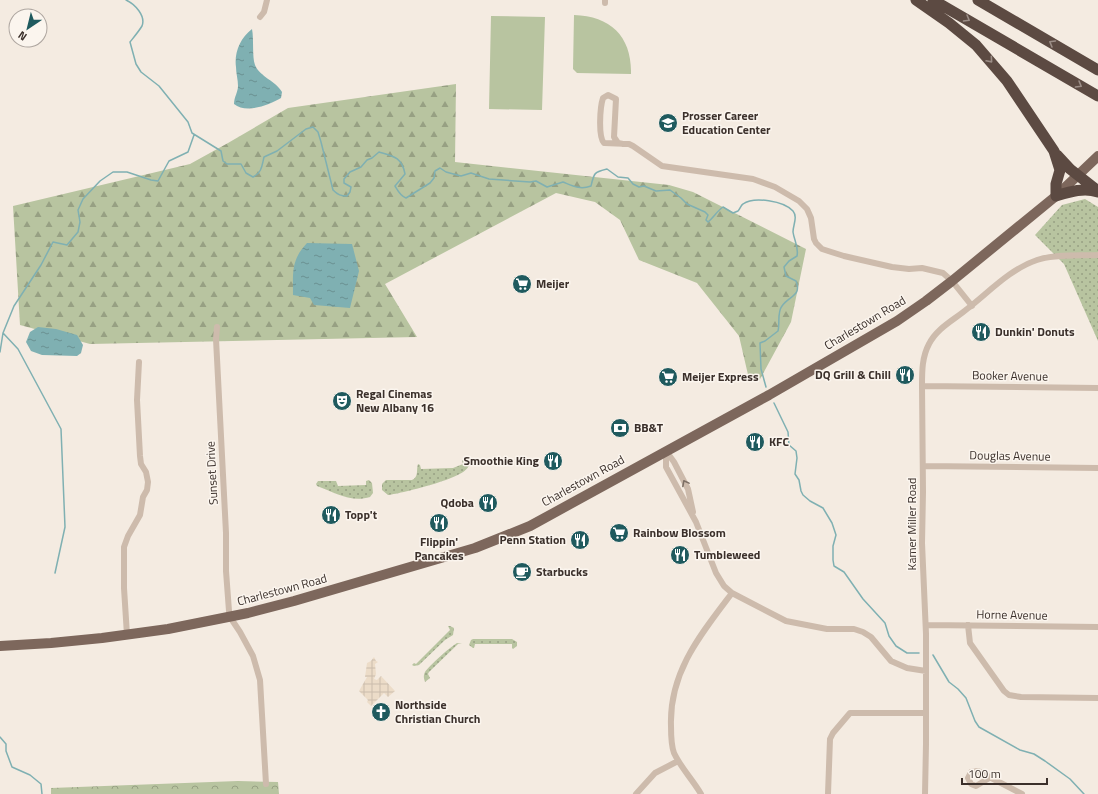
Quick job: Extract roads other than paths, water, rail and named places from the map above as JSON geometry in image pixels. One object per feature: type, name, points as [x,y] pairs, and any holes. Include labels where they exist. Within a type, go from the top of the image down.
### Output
[{"type":"highway","points":[[916,0],[949,23],[976,45],[1007,81],[1054,152],[1070,169],[1098,192]]},
{"type":"highway","points":[[933,0],[1098,96]]},
{"type":"highway","points":[[978,0],[1098,70]]},
{"type":"highway","points":[[1054,152],[1060,170],[1056,184],[1056,196],[1070,192],[1088,190],[1098,192]]},
{"type":"main road","name":"Charlestown Road","points":[[0,646],[52,643],[127,635],[230,617],[301,599],[475,548],[530,526],[768,395],[880,331],[926,301],[952,281],[1056,196],[1098,156]]},
{"type":"street","points":[[260,17],[264,12],[267,0]]},
{"type":"street","points":[[623,144],[618,142],[614,137],[616,99],[608,96],[603,98],[602,101],[601,138],[602,141],[607,144],[623,144],[633,146],[662,166],[753,179],[775,187],[799,201],[807,209],[811,218],[816,243],[826,252],[892,267],[929,269],[943,273],[952,281],[972,306]]},
{"type":"street","name":"Kamer Miller Road","points":[[925,794],[926,625],[922,542],[922,386],[923,361],[925,352],[929,343],[940,330],[972,306],[1010,274],[1027,264],[1046,257],[1098,254]]},
{"type":"street","name":"Sunset Drive","points":[[217,327],[226,572],[230,617]]},
{"type":"street","points":[[127,635],[124,588],[124,547],[128,536],[140,515],[143,497],[147,490],[148,482],[146,472],[141,464],[140,456],[137,400],[138,362]]},
{"type":"street","name":"Booker Avenue","points":[[922,386],[1098,388]]},
{"type":"street","points":[[666,451],[674,462],[688,489],[694,519],[716,573],[724,586],[732,593],[786,621],[827,628],[854,629],[863,632],[871,637],[890,661],[907,668],[926,671]]},
{"type":"street","name":"Douglas Avenue","points":[[923,466],[1098,468]]},
{"type":"street","points":[[701,794],[674,753],[671,735],[671,708],[675,684],[684,663],[732,593]]},
{"type":"street","points":[[230,617],[253,656],[260,680],[266,784]]},
{"type":"street","name":"Horne Avenue","points":[[926,625],[1098,627]]},
{"type":"street","points":[[968,625],[970,643],[1004,692],[1009,695],[1021,697],[1098,698]]},
{"type":"street","points":[[828,794],[830,739],[833,733],[850,713],[926,713]]},
{"type":"street","points":[[636,794],[655,773],[678,761]]},
{"type":"street","points":[[991,778],[1022,794]]},
{"type":"water","points":[[252,29],[255,65],[260,73],[276,85],[282,92],[281,98],[264,106],[245,108],[234,104],[238,86],[236,56],[241,41]]},
{"type":"water","points":[[307,243],[352,244],[359,271],[350,308],[314,305],[310,298],[293,295],[294,267],[298,255]]},
{"type":"water","points":[[38,327],[56,329],[77,335],[83,345],[81,353],[77,356],[42,355],[31,351],[26,342],[30,332]]},
{"type":"waterway","points":[[126,0],[136,7],[141,14],[143,22],[142,26],[130,42],[136,64],[141,72],[159,86],[188,122],[192,133],[221,151],[223,161],[227,164],[241,164],[246,173],[253,177],[260,171],[264,157],[277,151],[306,129],[313,127],[318,132],[333,190],[343,196],[347,196],[351,187],[344,183],[344,179],[350,172],[361,167],[367,160],[379,152],[393,156],[402,164],[405,174],[395,186],[401,195],[406,198],[430,183],[434,178],[435,171],[440,168],[446,172],[461,176],[471,173],[489,179],[530,182],[536,181],[547,187],[563,182],[583,188],[591,186],[597,172],[607,169],[618,177],[628,178],[633,184],[639,187],[644,186],[656,191],[670,190],[687,204],[705,212],[708,215],[706,220],[708,222],[723,207],[733,213],[738,211],[743,204],[754,200],[776,202],[789,208],[793,211],[795,216],[793,232],[797,247],[797,256],[789,261],[784,267],[786,276],[796,281],[797,290],[796,293],[780,308],[778,331],[760,343],[761,369],[766,387]]},
{"type":"waterway","points":[[0,352],[3,333],[14,306],[41,265],[53,242],[67,245],[78,232],[80,222],[78,210],[83,199],[100,181],[113,172],[127,172],[158,181],[169,161],[188,152],[194,135]]},
{"type":"waterway","points":[[3,333],[18,349],[61,429],[65,527],[55,573]]},
{"type":"waterway","points":[[774,403],[788,432],[789,445],[796,451],[797,458],[795,474],[799,480],[801,491],[810,501],[823,508],[832,523],[836,535],[833,546],[834,566],[844,572],[863,599],[885,623],[889,636],[896,646],[907,653],[919,653]]},
{"type":"waterway","points":[[933,655],[949,682],[966,698],[979,727],[1020,750],[1034,754],[1045,761],[1070,779],[1084,794]]},
{"type":"waterway","points":[[0,737],[6,744],[6,751],[12,767],[30,775],[41,784],[42,794]]},
{"type":"place","name":"Prosser Career Education Center","points":[[668,123]]},
{"type":"place","name":"Meijer","points":[[522,284]]},
{"type":"place","name":"Dunkin' Donuts","points":[[981,332]]},
{"type":"place","name":"DQ Grill & Chill","points":[[905,375]]},
{"type":"place","name":"Meijer Express","points":[[668,377]]},
{"type":"place","name":"Regal Cinemas New Albany 16","points":[[342,401]]},
{"type":"place","name":"BB&T","points":[[620,428]]},
{"type":"place","name":"KFC","points":[[755,442]]},
{"type":"place","name":"Smoothie King","points":[[553,461]]},
{"type":"place","name":"Qdoba","points":[[488,503]]},
{"type":"place","name":"Topp't","points":[[331,515]]},
{"type":"place","name":"Flippin' Pancakes","points":[[439,523]]},
{"type":"place","name":"Rainbow Blossom","points":[[619,533]]},
{"type":"place","name":"Penn Station","points":[[580,540]]},
{"type":"place","name":"Tumbleweed","points":[[680,555]]},
{"type":"place","name":"Starbucks","points":[[522,572]]},
{"type":"place","name":"Northside Christian Church","points":[[381,712]]}]
